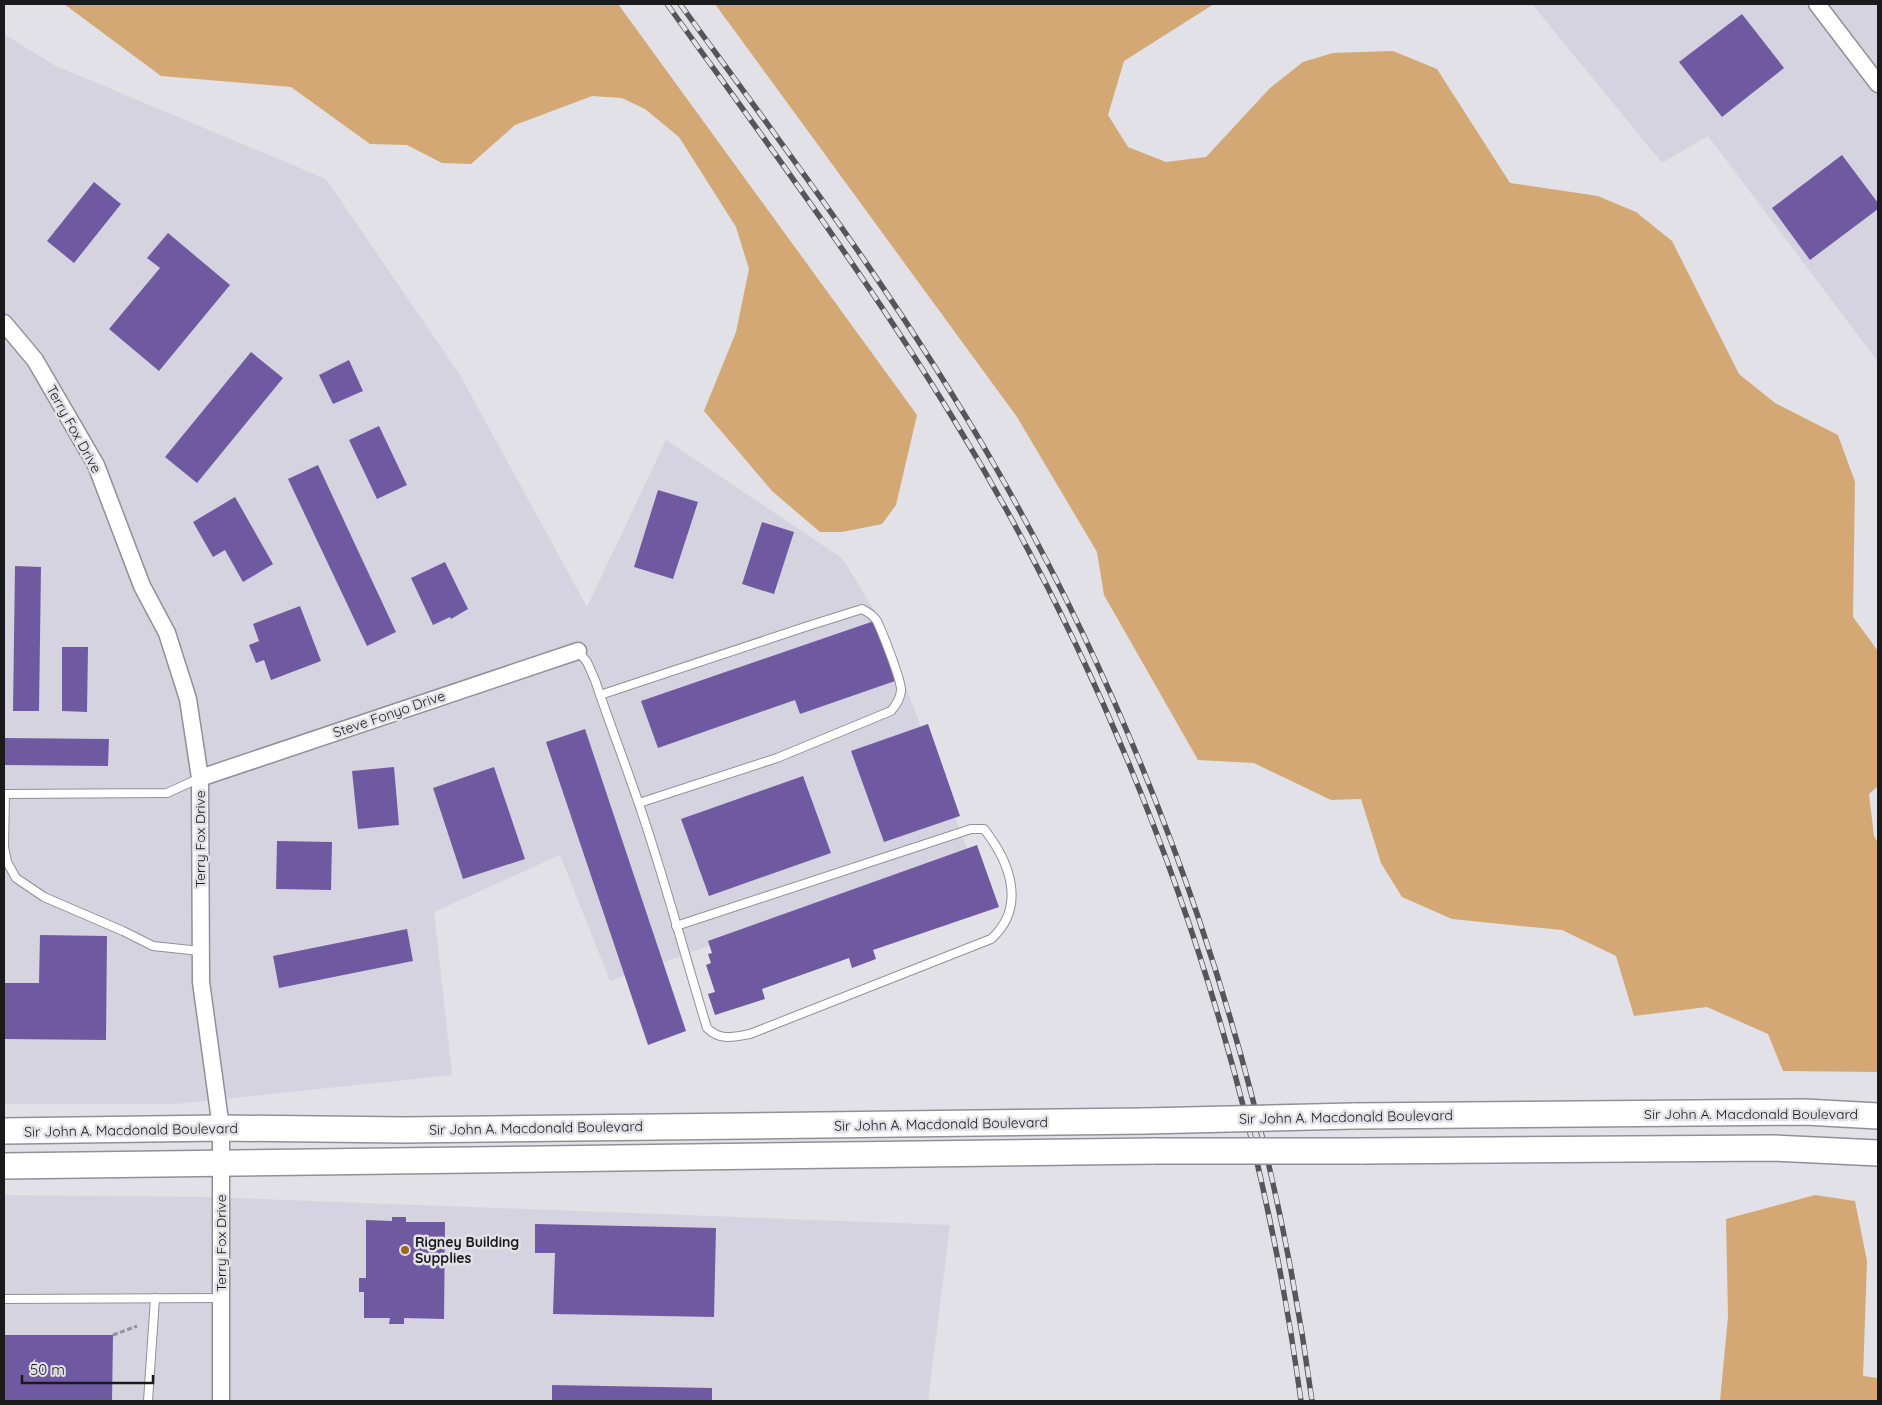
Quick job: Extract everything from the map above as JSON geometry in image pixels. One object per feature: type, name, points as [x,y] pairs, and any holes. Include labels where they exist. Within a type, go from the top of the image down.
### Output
[{"type":"main road","name":"Sir John A. Macdonald Boulevard","points":[[4,1131],[221,1128],[404,1130],[1145,1121],[1352,1116],[1805,1112],[1878,1116]]},
{"type":"main road","points":[[4,1166],[1154,1151],[1775,1148],[1878,1153]]},
{"type":"street","points":[[1817,4],[1878,84]]},
{"type":"street","name":"Terry Fox Drive","points":[[4,323],[35,360],[96,465],[142,586],[166,634],[188,699],[200,778],[201,982],[221,1128],[221,1401]]},
{"type":"street","name":"Steve Fonyo Drive","points":[[200,778],[578,651]]},
{"type":"lane","points":[[600,695],[862,609],[870,613],[876,620],[897,676],[901,689],[899,702],[891,711],[778,758],[639,804]]},
{"type":"lane","points":[[578,651],[587,662],[639,804],[676,926],[707,1028],[714,1035],[728,1038],[750,1034],[991,939],[1001,930],[1010,913],[1013,900],[1009,875],[996,844],[984,829],[971,828],[676,926]]},
{"type":"lane","points":[[200,778],[167,793],[4,794],[4,847],[7,862],[16,878],[44,898],[153,946],[200,951]]},
{"type":"lane","points":[[4,1298],[222,1298]]},
{"type":"lane","points":[[148,1401],[155,1298]]},
{"type":"path","points":[[113,1335],[137,1326]]},
{"type":"shaded area","points":[[64,4],[618,4],[917,415],[896,505],[882,524],[842,532],[820,532],[772,491],[704,411],[736,332],[749,269],[736,227],[679,137],[645,109],[622,98],[592,96],[515,125],[471,164],[442,163],[407,145],[370,144],[291,87],[161,76]]},
{"type":"shaded area","points":[[715,4],[1214,4],[1124,61],[1108,115],[1128,147],[1166,162],[1206,157],[1270,88],[1303,62],[1333,53],[1393,51],[1437,69],[1510,183],[1598,196],[1636,212],[1672,241],[1739,374],[1775,403],[1838,435],[1855,482],[1853,617],[1878,651],[1878,786],[1869,794],[1874,836],[1878,843],[1878,1072],[1783,1071],[1768,1034],[1707,1007],[1634,1016],[1616,956],[1562,930],[1452,919],[1402,897],[1381,863],[1361,799],[1331,800],[1254,763],[1198,760],[1104,595],[1097,552],[1017,417]]},
{"type":"shaded area","points":[[1532,4],[1878,4],[1878,362],[1708,136],[1662,163]]},
{"type":"shaded area","points":[[4,34],[54,65],[326,179],[460,375],[587,607],[666,440],[842,558],[881,621],[969,854],[610,981],[560,855],[434,912],[452,1075],[176,1104],[4,1104]]},
{"type":"shaded area","points":[[4,1195],[208,1197],[950,1225],[928,1401],[4,1401]]},
{"type":"shaded area","points":[[1815,1195],[1855,1201],[1867,1261],[1863,1376],[1878,1378],[1878,1401],[1720,1401],[1728,1317],[1726,1219]]},
{"type":"building","points":[[1742,14],[1784,68],[1722,117],[1679,62]]},
{"type":"building","points":[[1842,155],[1878,203],[1878,209],[1810,260],[1772,208]]},
{"type":"building","points":[[94,182],[121,204],[74,263],[47,241]]},
{"type":"building","points":[[168,233],[230,285],[159,371],[109,329],[160,268],[147,258]]},
{"type":"building","points":[[251,352],[283,378],[197,483],[165,457]]},
{"type":"building","points":[[349,360],[363,391],[333,404],[319,375]]},
{"type":"building","points":[[379,426],[407,485],[377,499],[349,440]]},
{"type":"building","points":[[318,465],[396,632],[367,646],[288,479]]},
{"type":"building","points":[[658,490],[698,502],[673,579],[634,567]]},
{"type":"building","points":[[235,497],[273,564],[243,582],[225,550],[213,557],[193,522]]},
{"type":"building","points":[[762,522],[794,532],[774,594],[742,584]]},
{"type":"building","points":[[445,562],[468,609],[451,619],[450,617],[433,625],[411,578]]},
{"type":"building","points":[[15,566],[41,567],[39,711],[13,711]]},
{"type":"building","points":[[300,606],[321,661],[271,680],[264,660],[256,663],[249,645],[259,641],[253,624]]},
{"type":"building","points":[[874,621],[895,681],[800,714],[795,700],[658,748],[641,701]]},
{"type":"building","points":[[62,647],[88,647],[87,712],[62,711]]},
{"type":"building","points":[[928,724],[960,816],[884,842],[851,751]]},
{"type":"building","points":[[585,729],[686,1031],[648,1045],[546,742]]},
{"type":"building","points":[[4,738],[109,739],[108,766],[4,765]]},
{"type":"building","points":[[394,767],[399,825],[358,829],[352,771]]},
{"type":"building","points":[[494,767],[525,859],[463,879],[433,788]]},
{"type":"building","points":[[803,776],[831,853],[709,896],[681,819]]},
{"type":"building","points":[[277,841],[332,842],[331,890],[276,889]]},
{"type":"building","points":[[977,845],[999,907],[873,950],[876,959],[852,968],[849,958],[762,989],[765,999],[715,1015],[708,994],[715,992],[706,965],[711,963],[708,954],[712,953],[708,941]]},
{"type":"building","points":[[407,929],[413,961],[279,988],[273,956]]},
{"type":"building","points":[[40,935],[107,936],[106,1040],[4,1039],[4,983],[39,983]]},
{"type":"building","name":"Rigney Building Supplies","points":[[392,1217],[406,1217],[406,1222],[445,1222],[444,1319],[404,1318],[404,1324],[389,1324],[390,1318],[364,1318],[364,1292],[359,1292],[359,1278],[366,1278],[366,1220],[392,1221]]},
{"type":"building","points":[[535,1224],[716,1228],[714,1317],[553,1314],[555,1253],[535,1253]]},
{"type":"building","points":[[4,1335],[113,1335],[112,1401],[4,1401]]},
{"type":"building","points":[[552,1385],[712,1388],[712,1401],[552,1401]]},
{"type":"railway","points":[[667,4],[813,207],[918,362],[1017,529],[1077,646],[1130,767],[1177,890],[1218,1015],[1252,1143],[1280,1271],[1301,1401]]},
{"type":"railway","points":[[680,4],[763,117],[884,289],[960,407],[996,468],[1055,577],[1108,689],[1156,803],[1199,920],[1236,1038],[1267,1158],[1293,1279],[1312,1401]]},
{"type":"place","name":"Rigney Building Supplies","points":[[405,1250]]}]
